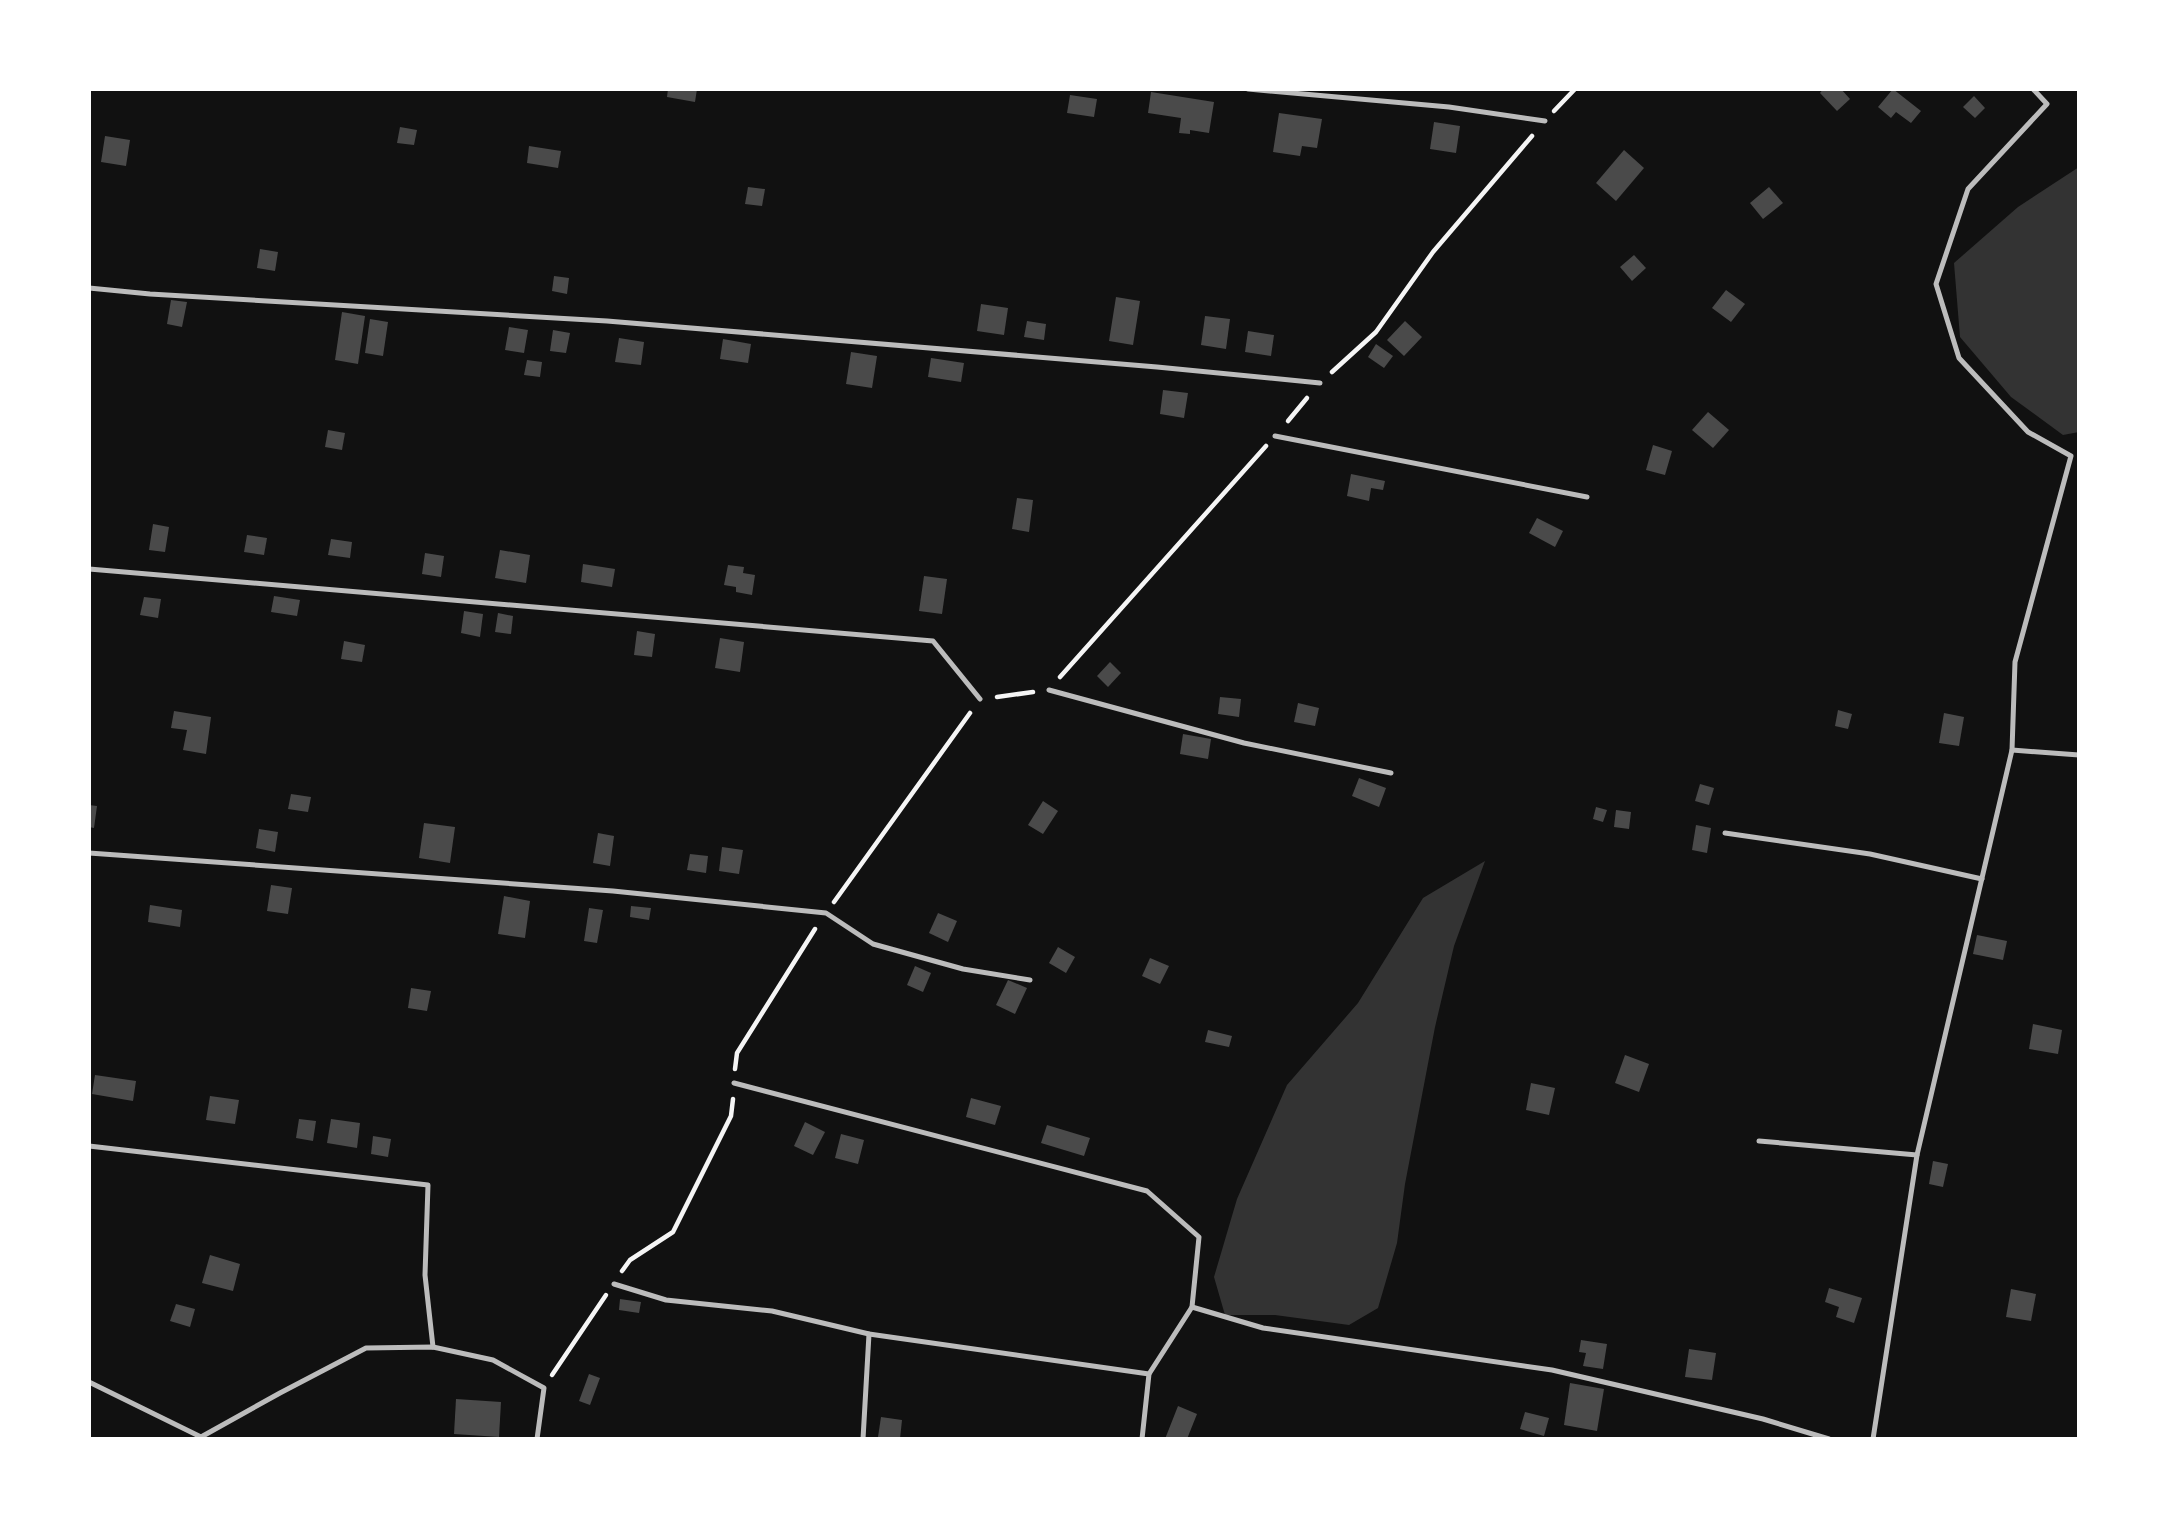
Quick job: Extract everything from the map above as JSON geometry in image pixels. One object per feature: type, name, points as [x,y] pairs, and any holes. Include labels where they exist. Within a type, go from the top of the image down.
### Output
[{"type":"lane","points":[[1248,89],[1449,107],[1545,121]]},
{"type":"lane","points":[[1874,1439],[1917,1155],[2012,750],[2015,662],[2071,456],[2028,432],[1959,358],[1936,284],[1968,189],[2047,104],[2033,89]]},
{"type":"lane","points":[[89,288],[150,295],[607,321],[1320,383]]},
{"type":"lane","points":[[1275,436],[1587,497]]},
{"type":"lane","points":[[89,569],[933,641],[980,699]]},
{"type":"lane","points":[[1049,690],[1244,743],[1391,773]]},
{"type":"lane","points":[[2012,750],[2079,755]]},
{"type":"lane","points":[[1726,833],[1870,854],[1982,879]]},
{"type":"lane","points":[[89,853],[613,891],[826,913],[873,944],[963,969],[1030,980]]},
{"type":"lane","points":[[734,1083],[1147,1191],[1199,1237],[1192,1307],[1149,1374],[1142,1439]]},
{"type":"lane","points":[[1759,1142],[1917,1155]]},
{"type":"lane","points":[[89,1146],[428,1185],[425,1275],[433,1348]]},
{"type":"lane","points":[[614,1284],[666,1300],[772,1311],[869,1334],[1149,1374]]},
{"type":"lane","points":[[1192,1307],[1264,1328],[1552,1370],[1763,1419],[1829,1439]]},
{"type":"lane","points":[[863,1439],[869,1334]]},
{"type":"lane","points":[[89,1382],[201,1437],[366,1348],[433,1348],[494,1360],[544,1388],[537,1439]]},
{"type":"path","points":[[544,1388],[629,1260],[673,1232],[731,1116],[737,1053],[826,913],[980,699],[1049,690],[1320,383],[1376,332],[1433,252],[1575,89]]},
{"type":"shaded area","points":[[2079,167],[2079,432],[2063,435],[2011,397],[1960,337],[1954,263],[2018,207]]},
{"type":"shaded area","points":[[1485,861],[1454,946],[1435,1027],[1405,1184],[1397,1243],[1378,1308],[1349,1325],[1275,1315],[1225,1315],[1214,1277],[1237,1199],[1287,1085],[1358,1003],[1423,898]]},
{"type":"building","points":[[668,89],[697,89],[695,102],[667,97]]},
{"type":"building","points":[[1823,89],[1841,89],[1850,99],[1837,111],[1820,93]]},
{"type":"building","points":[[1893,89],[1921,111],[1911,123],[1896,112],[1891,118],[1878,107]]},
{"type":"building","points":[[1151,92],[1214,102],[1209,133],[1190,130],[1190,134],[1179,133],[1181,118],[1148,113]]},
{"type":"building","points":[[1070,95],[1097,99],[1094,117],[1067,113]]},
{"type":"building","points":[[1974,96],[1985,108],[1975,118],[1963,107]]},
{"type":"building","points":[[1279,113],[1322,119],[1317,148],[1302,146],[1300,156],[1273,152]]},
{"type":"building","points":[[1434,122],[1460,126],[1456,153],[1430,149]]},
{"type":"building","points":[[400,127],[417,130],[414,145],[397,143]]},
{"type":"building","points":[[105,136],[130,140],[126,166],[101,162]]},
{"type":"building","points":[[529,146],[561,151],[558,168],[527,163]]},
{"type":"building","points":[[1624,150],[1644,168],[1616,201],[1596,183]]},
{"type":"building","points":[[748,187],[765,189],[762,206],[745,204]]},
{"type":"building","points":[[1769,187],[1783,203],[1763,219],[1750,203]]},
{"type":"building","points":[[260,249],[278,252],[275,271],[257,268]]},
{"type":"building","points":[[1634,255],[1646,268],[1632,281],[1620,267]]},
{"type":"building","points":[[554,276],[569,278],[567,294],[552,291]]},
{"type":"building","points":[[1726,290],[1745,304],[1731,322],[1712,308]]},
{"type":"building","points":[[1116,297],[1140,301],[1133,345],[1109,341]]},
{"type":"building","points":[[171,300],[187,302],[182,327],[167,324]]},
{"type":"building","points":[[981,304],[1008,308],[1004,335],[977,331]]},
{"type":"building","points":[[342,312],[365,316],[358,364],[335,360]]},
{"type":"building","points":[[1205,316],[1230,319],[1226,349],[1201,345]]},
{"type":"building","points":[[370,319],[388,322],[383,356],[365,353]]},
{"type":"building","points":[[1027,321],[1046,324],[1044,340],[1024,337]]},
{"type":"building","points":[[1405,321],[1422,337],[1404,356],[1387,340]]},
{"type":"building","points":[[509,327],[528,330],[524,353],[505,350]]},
{"type":"building","points":[[553,330],[570,333],[566,353],[550,351]]},
{"type":"building","points":[[1248,331],[1274,335],[1271,356],[1245,352]]},
{"type":"building","points":[[619,338],[644,342],[641,365],[615,362]]},
{"type":"building","points":[[723,339],[751,344],[748,363],[720,359]]},
{"type":"building","points":[[1376,344],[1393,356],[1384,368],[1368,357]]},
{"type":"building","points":[[851,352],[877,356],[872,388],[846,384]]},
{"type":"building","points":[[931,358],[964,363],[961,382],[928,377]]},
{"type":"building","points":[[527,360],[542,362],[540,377],[524,375]]},
{"type":"building","points":[[1163,390],[1188,393],[1184,418],[1160,414]]},
{"type":"building","points":[[1708,412],[1729,430],[1713,448],[1692,430]]},
{"type":"building","points":[[328,430],[345,433],[342,450],[325,447]]},
{"type":"building","points":[[1653,445],[1672,451],[1665,475],[1646,470]]},
{"type":"building","points":[[1351,474],[1385,481],[1383,490],[1371,488],[1369,501],[1347,496]]},
{"type":"building","points":[[1017,498],[1033,500],[1029,532],[1012,529]]},
{"type":"building","points":[[1537,518],[1563,531],[1555,547],[1529,533]]},
{"type":"building","points":[[153,524],[169,527],[165,552],[149,550]]},
{"type":"building","points":[[247,535],[267,538],[264,555],[244,552]]},
{"type":"building","points":[[331,539],[352,542],[350,558],[328,555]]},
{"type":"building","points":[[500,550],[530,555],[526,583],[495,578]]},
{"type":"building","points":[[425,553],[444,556],[441,577],[422,574]]},
{"type":"building","points":[[583,564],[615,569],[612,587],[581,582]]},
{"type":"building","points":[[728,565],[744,567],[743,573],[755,575],[752,595],[736,592],[736,587],[724,585]]},
{"type":"building","points":[[924,576],[947,579],[942,614],[919,611]]},
{"type":"building","points":[[274,596],[300,600],[297,616],[271,612]]},
{"type":"building","points":[[144,597],[161,599],[158,618],[140,615]]},
{"type":"building","points":[[464,611],[483,614],[480,637],[461,633]]},
{"type":"building","points":[[498,613],[513,616],[511,634],[495,632]]},
{"type":"building","points":[[637,631],[655,634],[652,657],[634,655]]},
{"type":"building","points":[[720,638],[744,642],[740,672],[715,668]]},
{"type":"building","points":[[344,641],[365,645],[362,662],[341,659]]},
{"type":"building","points":[[1110,662],[1121,673],[1108,687],[1097,676]]},
{"type":"building","points":[[1220,697],[1241,699],[1239,717],[1218,714]]},
{"type":"building","points":[[1298,703],[1319,708],[1315,726],[1294,722]]},
{"type":"building","points":[[1838,710],[1852,714],[1848,729],[1835,726]]},
{"type":"building","points":[[174,711],[211,717],[206,754],[183,750],[187,730],[171,728]]},
{"type":"building","points":[[1944,713],[1964,717],[1959,746],[1939,743]]},
{"type":"building","points":[[1183,734],[1211,739],[1208,759],[1180,754]]},
{"type":"building","points":[[1359,778],[1386,788],[1379,807],[1352,796]]},
{"type":"building","points":[[1700,784],[1714,788],[1709,805],[1695,801]]},
{"type":"building","points":[[291,794],[311,797],[308,812],[288,809]]},
{"type":"building","points":[[1043,801],[1058,811],[1043,834],[1028,825]]},
{"type":"building","points":[[89,805],[97,806],[94,828],[89,827]]},
{"type":"building","points":[[1596,807],[1607,810],[1603,822],[1593,819]]},
{"type":"building","points":[[1616,810],[1631,812],[1629,829],[1614,827]]},
{"type":"building","points":[[424,823],[455,827],[450,863],[419,858]]},
{"type":"building","points":[[1696,825],[1711,828],[1707,853],[1692,850]]},
{"type":"building","points":[[259,829],[278,832],[275,852],[256,848]]},
{"type":"building","points":[[598,833],[614,836],[610,866],[593,863]]},
{"type":"building","points":[[722,847],[743,850],[739,874],[719,871]]},
{"type":"building","points":[[690,854],[708,856],[706,873],[687,870]]},
{"type":"building","points":[[271,885],[292,888],[288,914],[267,911]]},
{"type":"building","points":[[504,896],[530,901],[525,938],[498,934]]},
{"type":"building","points":[[150,905],[182,910],[180,927],[148,922]]},
{"type":"building","points":[[631,906],[651,908],[649,920],[630,917]]},
{"type":"building","points":[[589,908],[603,910],[597,943],[584,941]]},
{"type":"building","points":[[938,913],[957,921],[948,942],[929,933]]},
{"type":"building","points":[[1977,935],[2007,941],[2003,960],[1973,954]]},
{"type":"building","points":[[1058,947],[1075,957],[1066,973],[1049,963]]},
{"type":"building","points":[[1150,958],[1169,966],[1160,984],[1142,976]]},
{"type":"building","points":[[915,966],[931,973],[923,992],[907,985]]},
{"type":"building","points":[[1008,980],[1027,988],[1015,1014],[996,1005]]},
{"type":"building","points":[[411,988],[431,991],[427,1011],[408,1008]]},
{"type":"building","points":[[2033,1024],[2062,1030],[2058,1054],[2029,1049]]},
{"type":"building","points":[[1208,1030],[1232,1036],[1229,1047],[1205,1042]]},
{"type":"building","points":[[1625,1055],[1649,1064],[1639,1092],[1615,1083]]},
{"type":"building","points":[[95,1075],[136,1081],[133,1101],[92,1094]]},
{"type":"building","points":[[1531,1083],[1555,1088],[1549,1115],[1526,1110]]},
{"type":"building","points":[[210,1096],[239,1100],[235,1124],[206,1120]]},
{"type":"building","points":[[971,1098],[1001,1106],[995,1125],[966,1117]]},
{"type":"building","points":[[299,1119],[316,1121],[313,1141],[296,1138]]},
{"type":"building","points":[[331,1119],[360,1123],[357,1148],[327,1143]]},
{"type":"building","points":[[805,1122],[825,1132],[813,1155],[794,1146]]},
{"type":"building","points":[[1047,1125],[1090,1138],[1084,1156],[1041,1143]]},
{"type":"building","points":[[841,1134],[864,1140],[858,1164],[835,1158]]},
{"type":"building","points":[[373,1136],[391,1139],[388,1157],[371,1154]]},
{"type":"building","points":[[1933,1161],[1948,1164],[1943,1187],[1929,1184]]},
{"type":"building","points":[[210,1255],[240,1264],[233,1291],[202,1283]]},
{"type":"building","points":[[1829,1288],[1862,1298],[1854,1323],[1836,1317],[1839,1307],[1825,1302]]},
{"type":"building","points":[[2011,1289],[2036,1294],[2031,1321],[2006,1317]]},
{"type":"building","points":[[620,1299],[641,1302],[639,1313],[619,1310]]},
{"type":"building","points":[[176,1304],[195,1309],[190,1327],[170,1321]]},
{"type":"building","points":[[1581,1340],[1607,1344],[1603,1369],[1583,1366],[1586,1353],[1579,1352]]},
{"type":"building","points":[[1689,1349],[1716,1353],[1712,1380],[1685,1377]]},
{"type":"building","points":[[589,1374],[600,1378],[590,1405],[579,1401]]},
{"type":"building","points":[[1570,1383],[1604,1389],[1597,1431],[1564,1425]]},
{"type":"building","points":[[456,1399],[501,1402],[499,1437],[454,1434]]},
{"type":"building","points":[[1178,1406],[1197,1414],[1187,1439],[1165,1439]]},
{"type":"building","points":[[1525,1412],[1549,1418],[1544,1436],[1520,1429]]},
{"type":"building","points":[[881,1417],[902,1420],[900,1439],[878,1437]]}]
